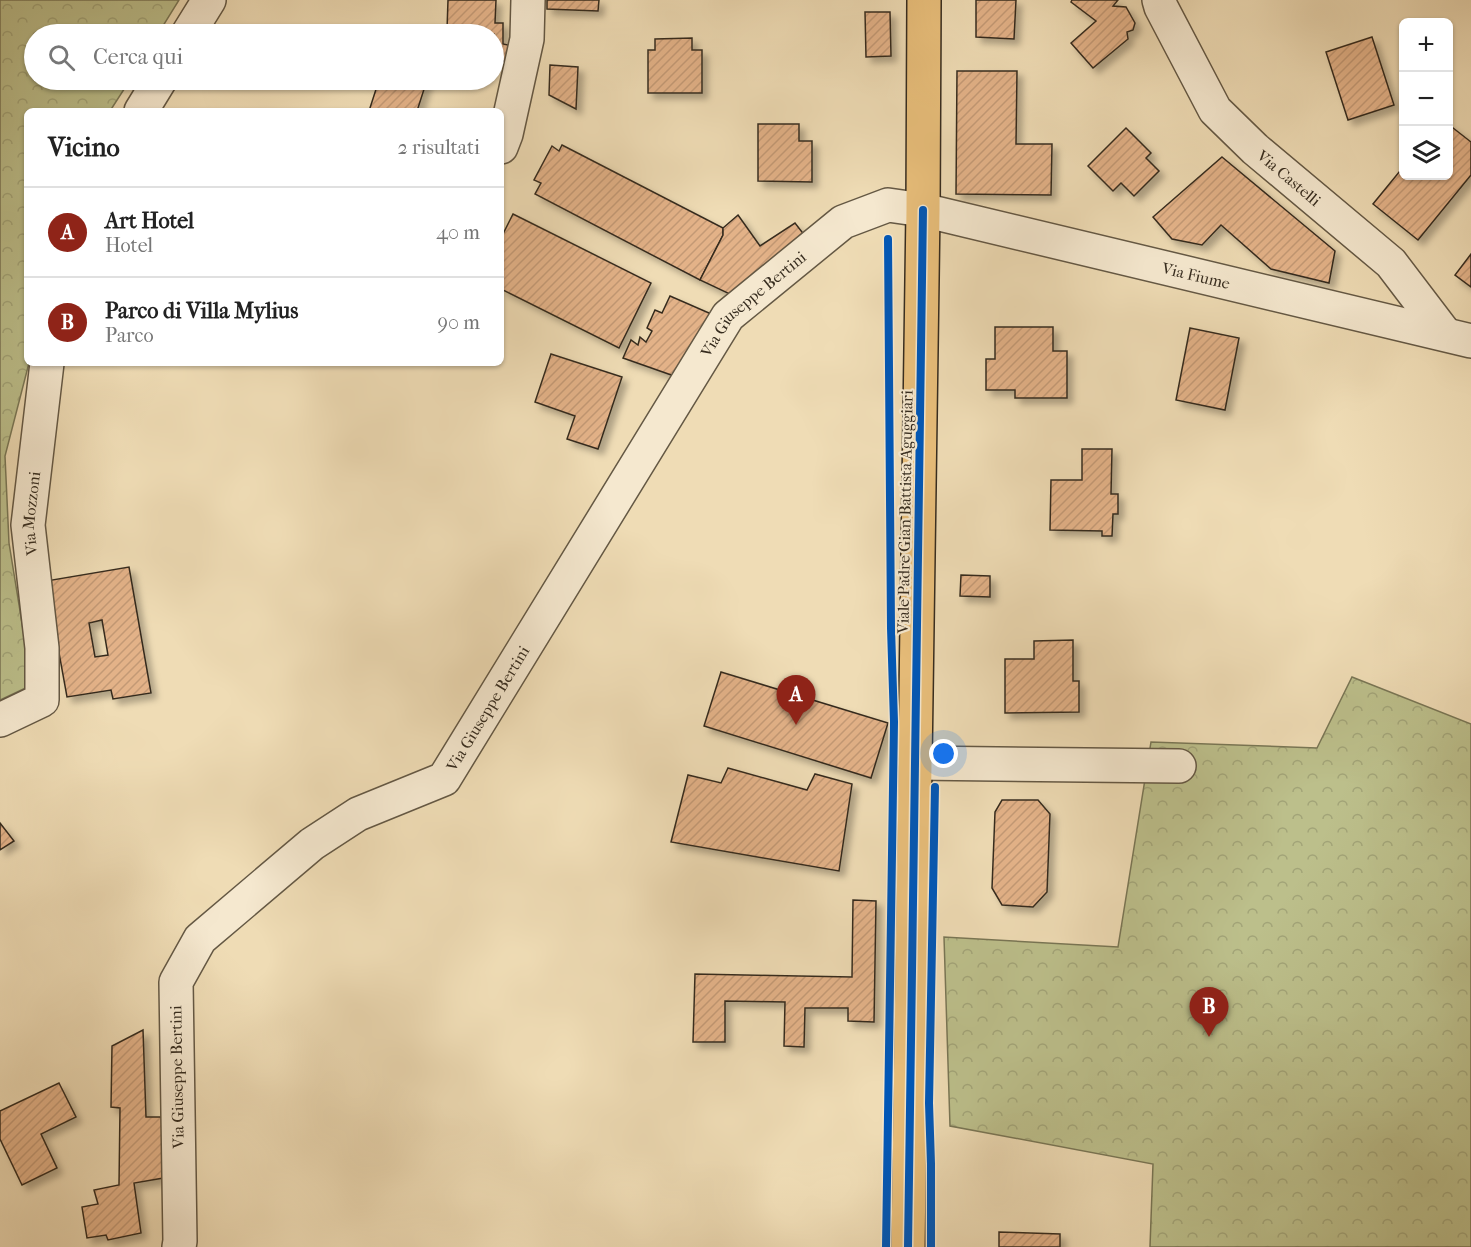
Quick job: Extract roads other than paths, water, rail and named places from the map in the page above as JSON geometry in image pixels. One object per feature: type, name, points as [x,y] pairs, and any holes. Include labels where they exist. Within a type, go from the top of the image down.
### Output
[{"type":"main road","name":"Viale Padre Gian Battista Aguggiari","points":[[908,1247],[924,0]]},
{"type":"street","points":[[194,24],[209,0]]},
{"type":"street","points":[[504,139],[527,39],[528,0]]},
{"type":"street","name":"Via Castelli","points":[[1159,0],[1215,110],[1255,149],[1390,262],[1458,337]]},
{"type":"street","points":[[143,108],[154,90]]},
{"type":"street","name":"Via Giuseppe Bertini","points":[[178,1247],[180,1241],[176,982],[200,939],[312,844],[348,820],[444,779],[728,316],[843,222],[888,205],[923,210]]},
{"type":"street","name":"Via Fiume","points":[[923,210],[1458,337]]},
{"type":"street","name":"Via Mozzoni","points":[[0,720],[42,700],[42,648],[28,525],[47,366]]},
{"type":"street","points":[[915,763],[1179,766]]},
{"type":"place","name":"Art Hotel","points":[[796,725]]},
{"type":"place","name":"Parco di Villa Mylius","points":[[1209,1037]]}]
